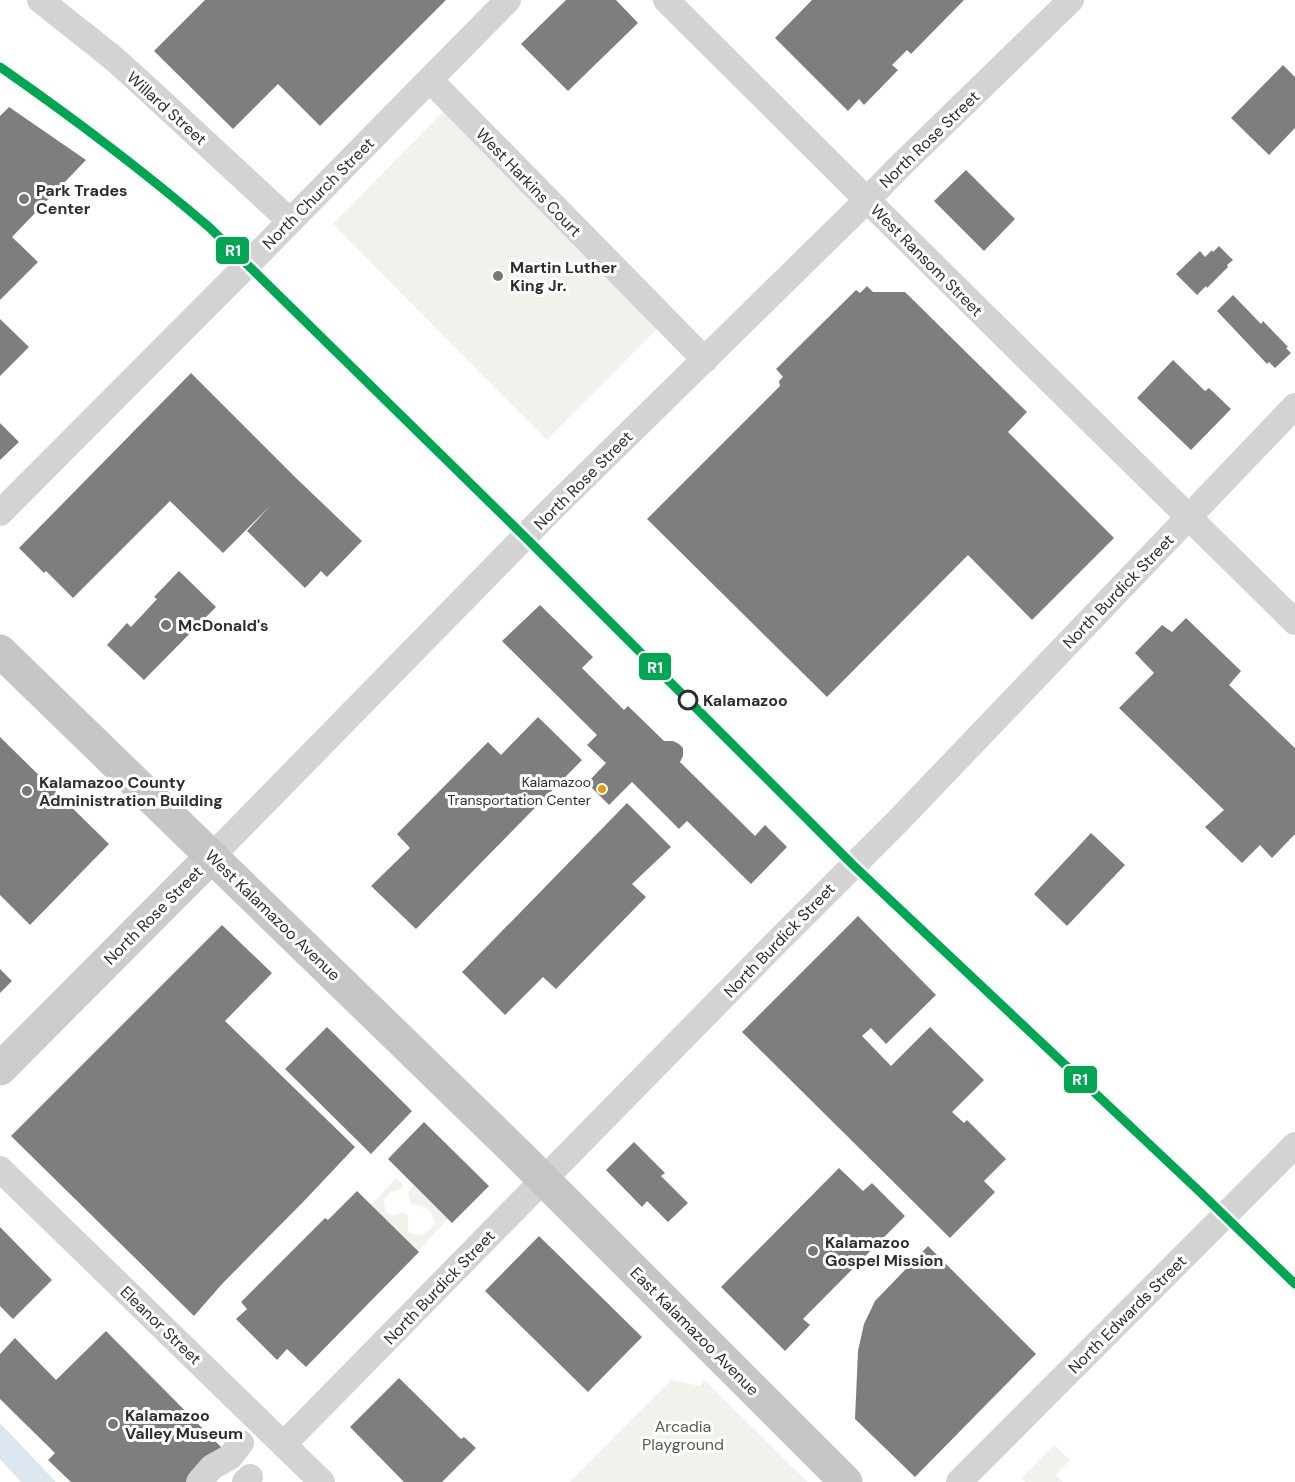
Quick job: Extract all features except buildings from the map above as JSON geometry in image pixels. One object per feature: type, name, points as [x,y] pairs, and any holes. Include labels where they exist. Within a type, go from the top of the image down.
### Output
[{"type":"main road","name":"West Kalamazoo Avenue","points":[[0,651],[544,1180]]},
{"type":"main road","name":"East Kalamazoo Avenue","points":[[544,1180],[846,1482]]},
{"type":"street","name":"Willard Street","points":[[40,0],[127,71],[290,221]]},
{"type":"street","name":"North Church Street","points":[[0,513],[508,0]]},
{"type":"street","name":"West Ransom Street","points":[[666,0],[1295,622]]},
{"type":"street","name":"North Rose Street","points":[[0,1069],[540,521],[1071,0]]},
{"type":"street","name":"West Harkins Court","points":[[430,80],[705,360]]},
{"type":"street","name":"North Burdick Street","points":[[284,1444],[897,822],[1295,406]]},
{"type":"street","name":"North Edwards Street","points":[[959,1482],[1295,1145]]},
{"type":"street","name":"Eleanor Street","points":[[0,1169],[322,1482]]},
{"type":"street","points":[[199,1482],[212,1467],[230,1457],[241,1443]]},
{"type":"green space","points":[[452,103],[666,320],[547,440],[333,224]]},
{"type":"green space","points":[[396,1178],[402,1183],[402,1189],[391,1192],[384,1200],[385,1208],[388,1214],[395,1215],[403,1212],[408,1216],[408,1232],[423,1234],[435,1224],[428,1209],[411,1204],[408,1192],[414,1185],[448,1219],[418,1251],[371,1205]]},
{"type":"green space","name":"Arcadia Playground","points":[[671,1380],[701,1386],[704,1380],[808,1482],[570,1482]]},
{"type":"green space","points":[[1054,1445],[1070,1460],[1056,1475],[1063,1482],[1025,1482],[1022,1478]]},
{"type":"shaded area","points":[[0,1423],[56,1482],[21,1482],[0,1459]]},
{"type":"transit line","name":"R1","points":[[0,67],[106,144],[209,227],[525,537],[853,865],[1295,1284]]},
{"type":"place","name":"Park Trades Center","points":[[24,199]]},
{"type":"place","name":"Martin Luther King Jr.","points":[[498,276]]},
{"type":"place","name":"McDonald's","points":[[166,625]]},
{"type":"place","name":"Kalamazoo","points":[[688,700]]},
{"type":"place","name":"Kalamazoo Transportation Center","points":[[602,789]]},
{"type":"place","name":"Kalamazoo County Administration Building","points":[[27,791]]},
{"type":"place","name":"Kalamazoo Gospel Mission","points":[[813,1251]]},
{"type":"place","name":"Kalamazoo Valley Museum","points":[[113,1424]]}]
